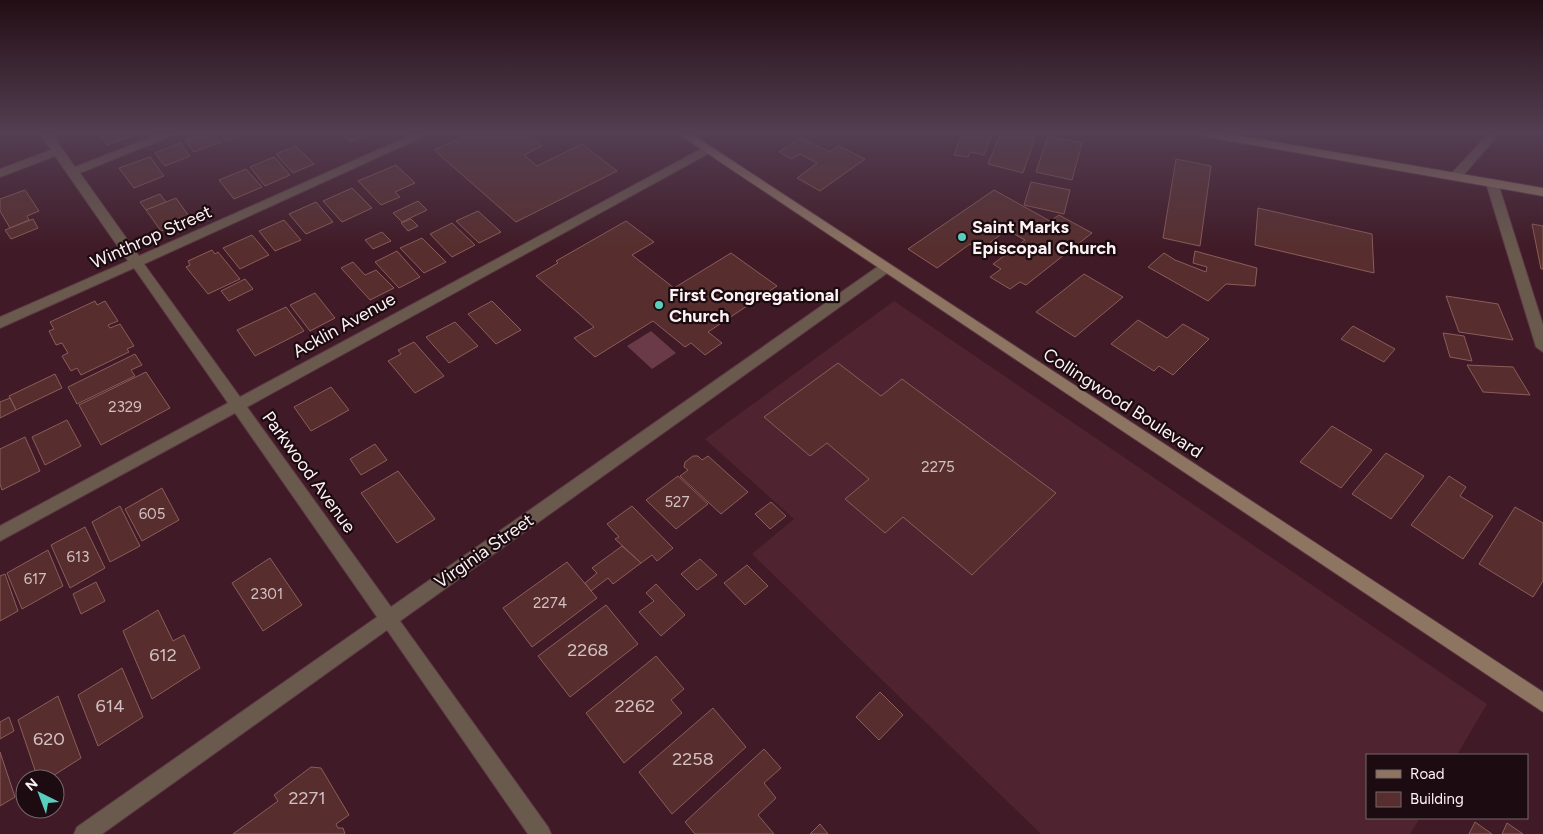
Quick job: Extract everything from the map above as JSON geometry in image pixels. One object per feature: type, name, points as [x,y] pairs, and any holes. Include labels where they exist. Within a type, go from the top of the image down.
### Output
[{"type":"main road","name":"Collingwood Boulevard","points":[[740,172],[1543,703]]},
{"type":"main road","points":[[1425,172],[1543,192]]},
{"type":"street","name":"Parkwood Avenue","points":[[74,172],[136,263],[541,834]]},
{"type":"street","name":"Winthrop Street","points":[[0,323],[341,172]]},
{"type":"street","name":"Acklin Avenue","points":[[0,534],[667,172]]},
{"type":"street","points":[[1455,177],[1460,172]]},
{"type":"street","points":[[1492,183],[1543,347]]},
{"type":"street","name":"Virginia Street","points":[[84,834],[885,268]]},
{"type":"shaded area","points":[[894,301],[1487,704],[1458,754],[1366,754],[1366,819],[1419,819],[1410,834],[1041,834],[752,554],[794,519],[705,439]]},
{"type":"shaded area","points":[[651,331],[676,353],[652,369],[627,346]]},
{"type":"building","points":[[122,172],[161,172],[164,176],[134,188]]},
{"type":"building","points":[[239,172],[249,172],[262,187],[234,199],[219,180]]},
{"type":"building","points":[[254,172],[287,172],[290,175],[265,186]]},
{"type":"building","points":[[380,172],[403,172],[415,183],[395,192],[400,197],[381,205],[358,181]]},
{"type":"building","points":[[459,172],[615,172],[516,222]]},
{"type":"building","points":[[805,172],[847,172],[820,191],[797,178]]},
{"type":"building","points":[[1036,172],[1074,172],[1072,180]]},
{"type":"building","points":[[1174,172],[1210,172],[1200,246],[1163,238]]},
{"type":"building","points":[[1031,182],[1070,190],[1064,214],[1024,205]]},
{"type":"building","points":[[352,188],[372,208],[342,222],[323,201]]},
{"type":"building","points":[[25,190],[39,211],[27,216],[29,220],[10,228],[0,211],[0,199]]},
{"type":"building","name":"Saint Marks Episcopal Church","points":[[994,190],[1050,221],[1059,215],[1092,233],[1026,285],[1020,282],[1010,289],[990,277],[1001,269],[993,264],[1025,240],[1007,230],[980,250],[970,244],[937,268],[908,249]]},
{"type":"building","points":[[160,194],[166,202],[146,210],[140,202]]},
{"type":"building","points":[[176,198],[191,219],[161,231],[146,210]]},
{"type":"building","points":[[418,201],[427,210],[402,222],[393,213]]},
{"type":"building","points":[[316,202],[333,222],[306,234],[289,214]]},
{"type":"building","points":[[1258,208],[1372,234],[1374,273],[1255,245]]},
{"type":"building","points":[[478,211],[501,232],[479,243],[456,221]]},
{"type":"building","points":[[33,219],[38,228],[11,239],[5,230]]},
{"type":"building","points":[[411,219],[418,226],[408,231],[401,223]]},
{"type":"building","points":[[284,220],[301,240],[275,251],[259,231]]},
{"type":"building","name":"First Congregational Church","points":[[626,221],[654,242],[632,255],[674,288],[731,253],[777,286],[708,332],[722,343],[705,355],[691,343],[685,347],[653,321],[595,357],[574,338],[594,327],[536,276],[558,263],[556,261]]},
{"type":"building","points":[[452,223],[475,245],[452,257],[430,234]]},
{"type":"building","points":[[1532,224],[1543,226],[1543,269],[1541,269]]},
{"type":"building","points":[[382,232],[391,241],[373,249],[365,240]]},
{"type":"building","points":[[252,235],[269,255],[240,269],[223,248]]},
{"type":"building","points":[[422,238],[446,262],[424,273],[400,248]]},
{"type":"building","points":[[212,250],[215,254],[218,252],[240,279],[208,294],[186,267],[190,265],[188,261]]},
{"type":"building","points":[[397,251],[420,277],[399,288],[375,262]]},
{"type":"building","points":[[1195,251],[1257,268],[1255,286],[1226,284],[1208,301],[1148,267],[1164,253],[1175,260],[1206,272],[1207,267],[1193,263]]},
{"type":"building","points":[[353,262],[365,275],[376,270],[394,288],[370,300],[341,268]]},
{"type":"building","points":[[1084,274],[1123,297],[1075,337],[1036,312]]},
{"type":"building","points":[[245,279],[253,289],[229,301],[221,291]]},
{"type":"building","points":[[315,293],[335,318],[310,331],[290,305]]},
{"type":"building","points":[[1446,296],[1498,304],[1513,340],[1459,332]]},
{"type":"building","points":[[95,301],[97,305],[105,301],[118,321],[108,325],[110,328],[120,324],[134,346],[127,349],[129,352],[81,375],[77,368],[71,371],[62,356],[68,353],[62,343],[56,345],[49,331],[54,329],[50,322]]},
{"type":"building","points":[[492,301],[521,330],[496,344],[468,314]]},
{"type":"building","points":[[286,307],[304,331],[255,356],[237,330]]},
{"type":"building","points":[[1138,320],[1167,338],[1183,324],[1209,339],[1173,375],[1159,366],[1154,371],[1111,344]]},
{"type":"building","points":[[455,322],[478,346],[449,363],[426,337]]},
{"type":"building","points":[[1353,326],[1395,349],[1384,362],[1341,339]]},
{"type":"building","points":[[1443,333],[1464,336],[1472,361],[1450,357]]},
{"type":"building","points":[[414,342],[444,376],[415,393],[388,361],[401,354],[398,350]]},
{"type":"building","points":[[135,354],[142,365],[131,370],[135,376],[77,404],[68,387]]},
{"type":"building","points":[[838,363],[881,396],[902,379],[1056,493],[972,575],[903,517],[885,533],[845,499],[869,479],[827,443],[810,456],[764,417]]},
{"type":"building","points":[[1467,365],[1513,367],[1530,395],[1483,392]]},
{"type":"building","points":[[146,372],[170,408],[101,445],[79,405]]},
{"type":"building","points":[[55,374],[62,388],[16,410],[9,396]]},
{"type":"building","points":[[331,387],[349,410],[311,431],[294,407]]},
{"type":"building","points":[[10,398],[16,410],[0,418],[0,402]]},
{"type":"building","points":[[67,420],[81,446],[45,465],[32,437]]},
{"type":"building","points":[[1332,426],[1372,450],[1341,488],[1300,462]]},
{"type":"building","points":[[25,437],[40,471],[2,490],[0,484],[0,449]]},
{"type":"building","points":[[375,444],[387,460],[361,475],[350,459]]},
{"type":"building","points":[[1386,453],[1424,476],[1391,519],[1352,494]]},
{"type":"building","points":[[693,456],[698,456],[702,460],[708,456],[748,492],[721,514],[680,476],[688,470],[684,467],[685,462]]},
{"type":"building","points":[[398,471],[435,519],[397,543],[361,493]]},
{"type":"building","points":[[678,476],[708,504],[676,529],[646,500]]},
{"type":"building","points":[[1449,476],[1466,487],[1460,496],[1493,516],[1463,559],[1411,525]]},
{"type":"building","points":[[162,488],[179,520],[142,541],[125,509]]},
{"type":"building","points":[[771,502],[786,516],[770,529],[755,514]]},
{"type":"building","points":[[120,506],[140,546],[110,562],[92,522]]},
{"type":"building","points":[[632,506],[673,548],[657,561],[652,555],[641,563],[615,539],[619,537],[607,524]]},
{"type":"building","points":[[1515,507],[1543,523],[1543,581],[1533,597],[1479,564]]},
{"type":"building","points":[[85,527],[105,568],[70,588],[51,545]]},
{"type":"building","points":[[622,546],[641,563],[613,584],[608,578],[591,591],[585,583],[597,573],[592,568]]},
{"type":"building","points":[[48,550],[63,586],[22,609],[7,573]]},
{"type":"building","points":[[270,558],[302,605],[263,631],[232,583]]},
{"type":"building","points":[[700,559],[717,575],[697,590],[681,574]]},
{"type":"building","points":[[567,562],[597,598],[532,647],[503,608]]},
{"type":"building","points":[[747,565],[768,586],[745,605],[724,583]]},
{"type":"building","points":[[5,574],[18,611],[0,621],[0,576]]},
{"type":"building","points":[[96,582],[105,601],[81,614],[73,594]]},
{"type":"building","points":[[656,584],[685,615],[661,636],[639,612],[654,601],[646,593]]},
{"type":"building","points":[[606,605],[638,644],[570,697],[538,656]]},
{"type":"building","points":[[158,610],[173,641],[184,635],[200,668],[152,699],[123,631]]},
{"type":"building","points":[[656,656],[684,689],[671,700],[682,713],[624,763],[586,713]]},
{"type":"building","points":[[122,668],[143,717],[98,746],[78,695]]},
{"type":"building","points":[[880,692],[903,715],[879,740],[856,717]]},
{"type":"building","points":[[58,696],[81,758],[64,769],[35,769],[18,720]]},
{"type":"building","points":[[713,708],[746,747],[672,814],[639,772]]},
{"type":"building","points":[[9,717],[14,731],[0,739],[0,722]]},
{"type":"building","points":[[764,749],[781,768],[764,783],[776,798],[758,815],[774,834],[695,834],[685,822]]},
{"type":"building","points":[[0,752],[15,797],[0,806]]},
{"type":"building","points":[[311,767],[321,768],[349,815],[336,824],[338,828],[343,828],[345,834],[233,834],[278,801],[274,795]]},
{"type":"building","points":[[1475,822],[1492,834],[1469,834]]},
{"type":"building","points":[[1507,823],[1523,834],[1502,834]]},
{"type":"building","points":[[820,824],[828,834],[810,834]]},
{"type":"place","name":"Saint Marks Episcopal Church","points":[[962,237]]},
{"type":"place","name":"First Congregational Church","points":[[659,305]]}]
